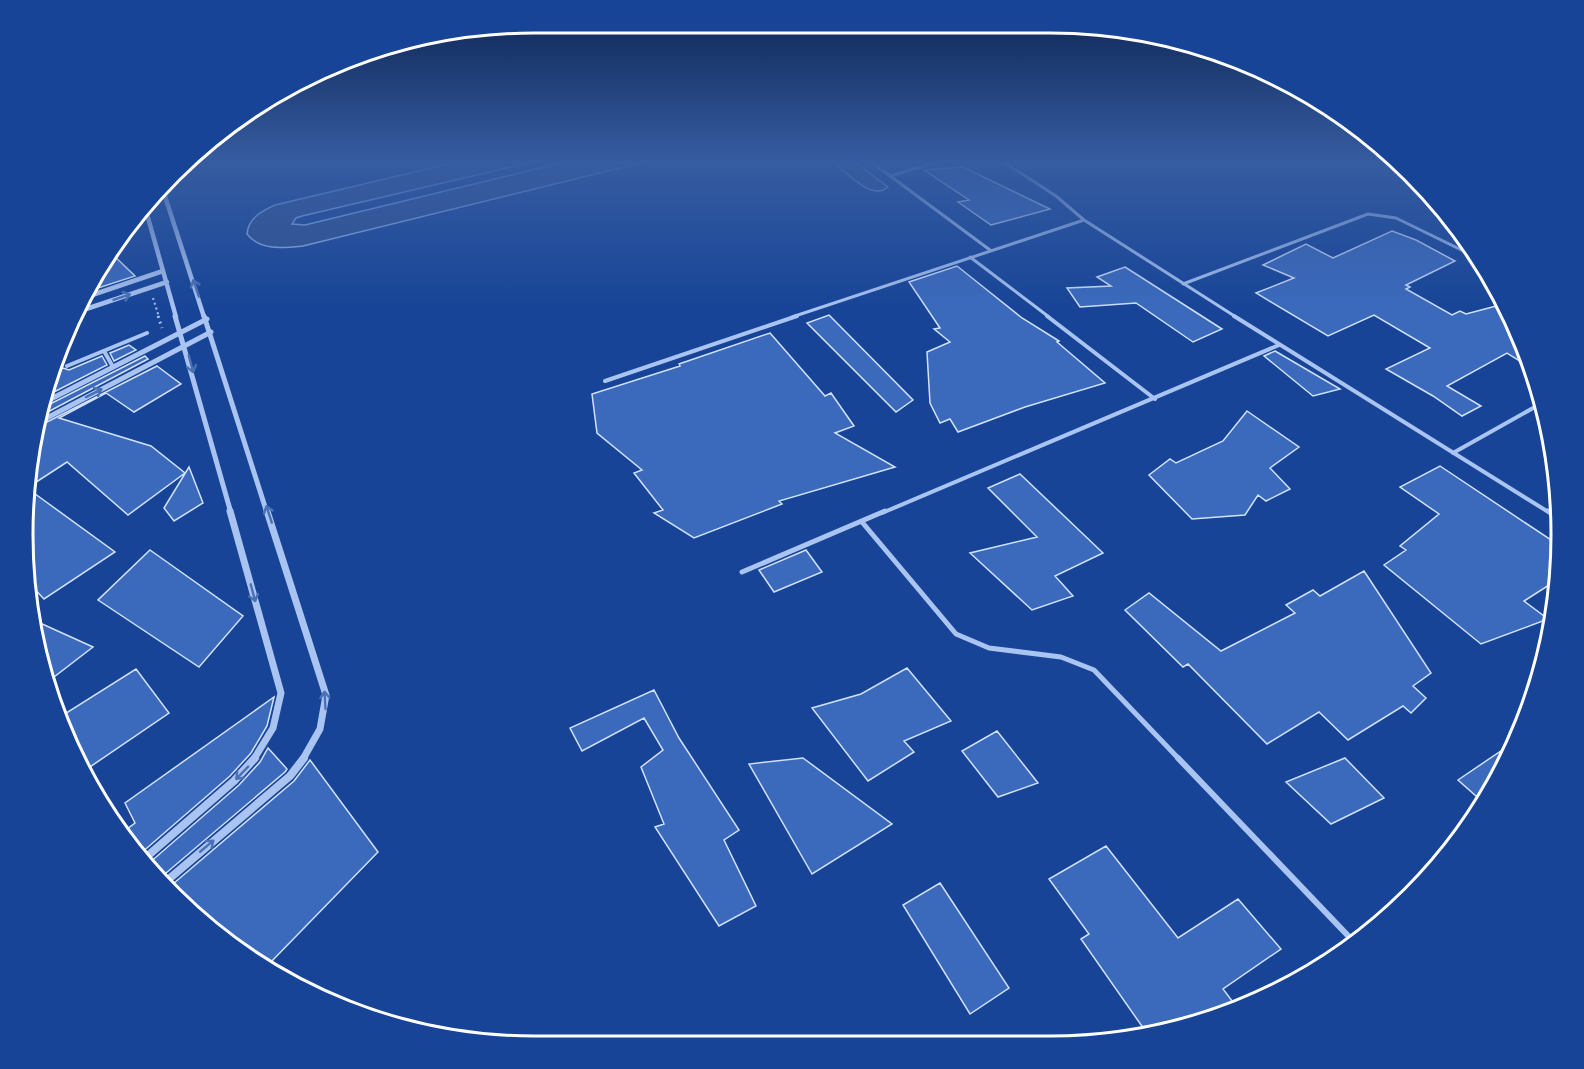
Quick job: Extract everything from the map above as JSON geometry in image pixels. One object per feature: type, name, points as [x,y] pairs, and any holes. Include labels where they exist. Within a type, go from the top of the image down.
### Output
[{"type":"street","points":[[170,211],[207,319],[326,695],[326,714],[319,734],[307,755],[290,776],[170,878]]},
{"type":"street","points":[[148,216],[281,693],[279,712],[272,733],[258,755],[240,776],[149,855]]},
{"type":"street","points":[[95,294],[163,270]]},
{"type":"street","points":[[87,309],[167,282]]},
{"type":"street","points":[[52,398],[207,319]]},
{"type":"street","points":[[47,418],[211,332]]},
{"type":"lane","points":[[937,211],[990,250]]},
{"type":"lane","points":[[1073,211],[1084,220],[1279,345],[1550,513]]},
{"type":"lane","points":[[1183,284],[1368,214],[1396,218],[1461,249]]},
{"type":"lane","points":[[605,381],[1084,220]]},
{"type":"lane","points":[[970,257],[1155,399]]},
{"type":"lane","points":[[67,366],[147,333]]},
{"type":"lane","points":[[742,572],[1279,345]]},
{"type":"lane","points":[[104,351],[113,367]]},
{"type":"lane","points":[[1452,453],[1534,407]]},
{"type":"lane","points":[[862,522],[956,634],[968,642],[992,649],[1069,657],[1094,670],[1349,936]]},
{"type":"path","points":[[149,294],[152,294],[165,340]]},
{"type":"water","points":[[265,211],[324,211],[296,218],[292,224],[305,225],[363,211],[446,211],[303,246],[280,248],[265,246],[247,234],[253,219]]},
{"type":"building","points":[[971,211],[1043,211],[991,225]]},
{"type":"building","points":[[1392,231],[1416,240],[1455,261],[1406,285],[1410,287],[1406,289],[1452,315],[1460,311],[1466,314],[1496,306],[1520,361],[1507,353],[1447,386],[1481,406],[1462,416],[1386,369],[1430,348],[1374,315],[1328,336],[1256,293],[1294,278],[1263,265],[1306,244],[1333,258]]},
{"type":"building","points":[[117,258],[135,276],[98,288]]},
{"type":"building","points":[[957,266],[1022,318],[1059,341],[1057,342],[1105,383],[1025,407],[958,432],[950,419],[940,423],[930,403],[927,352],[950,342],[934,329],[940,328],[909,282]]},
{"type":"building","points":[[1125,267],[1222,329],[1193,342],[1136,303],[1080,307],[1067,288],[1111,286],[1097,277]]},
{"type":"building","points":[[829,315],[913,400],[896,412],[807,323]]},
{"type":"building","points":[[770,333],[825,396],[831,393],[854,426],[835,433],[895,467],[779,501],[782,504],[694,538],[654,513],[663,510],[634,473],[642,470],[597,433],[592,394],[680,366],[679,364]]},
{"type":"building","points":[[129,345],[136,350],[114,361],[110,353]]},
{"type":"building","points":[[1275,351],[1340,389],[1313,396],[1264,356]]},
{"type":"building","points":[[102,356],[107,365],[54,392],[62,369],[69,370]]},
{"type":"building","points":[[145,356],[148,359],[49,412],[50,404]]},
{"type":"building","points":[[157,366],[181,384],[134,412],[106,393],[59,418],[151,446],[185,473],[128,515],[67,462],[36,482],[46,422]]},
{"type":"building","points":[[1247,411],[1299,447],[1270,468],[1290,489],[1266,501],[1258,495],[1245,515],[1192,519],[1149,475],[1170,459],[1176,463],[1223,441]]},
{"type":"building","points":[[1440,466],[1551,540],[1548,586],[1524,601],[1544,616],[1543,621],[1481,644],[1384,565],[1406,550],[1400,546],[1439,514],[1400,487]]},
{"type":"building","points":[[189,467],[203,503],[174,521],[164,508]]},
{"type":"building","points":[[1020,474],[1103,553],[1055,576],[1073,596],[1032,610],[970,553],[1037,537],[988,488]]},
{"type":"building","points":[[35,494],[115,552],[44,599],[36,591],[34,567]]},
{"type":"building","points":[[150,550],[243,616],[199,667],[98,600]]},
{"type":"building","points":[[806,550],[822,572],[774,592],[759,570]]},
{"type":"building","points":[[1364,571],[1431,673],[1413,686],[1426,698],[1411,713],[1403,706],[1348,740],[1319,712],[1267,744],[1188,664],[1183,667],[1125,610],[1149,593],[1221,651],[1295,613],[1286,605],[1313,590],[1320,596]]},
{"type":"building","points":[[41,624],[93,647],[54,677]]},
{"type":"building","points":[[907,668],[951,721],[904,741],[914,752],[868,781],[812,708],[861,694]]},
{"type":"building","points":[[136,669],[169,713],[90,767],[66,713]]},
{"type":"building","points":[[654,690],[679,738],[739,830],[724,840],[756,906],[719,926],[655,827],[664,824],[641,767],[663,750],[644,718],[582,751],[570,728]]},
{"type":"building","points":[[274,697],[267,726],[251,753],[230,776],[145,850],[128,828],[135,823],[125,803]]},
{"type":"building","points":[[997,731],[1038,783],[998,797],[962,751]]},
{"type":"building","points":[[268,748],[287,769],[165,874],[153,860],[239,785],[260,762]]},
{"type":"building","points":[[1502,750],[1477,796],[1458,780]]},
{"type":"building","points":[[803,758],[892,824],[812,874],[749,764]]},
{"type":"building","points":[[1345,758],[1384,798],[1331,824],[1286,782]]},
{"type":"building","points":[[310,760],[378,852],[272,961],[204,912],[174,883],[294,781]]},
{"type":"building","points":[[1106,846],[1178,938],[1238,899],[1281,949],[1223,989],[1232,1001],[1179,1019],[1142,1027],[1081,939],[1089,934],[1049,879]]},
{"type":"building","points":[[940,883],[1009,988],[970,1014],[903,905]]}]
